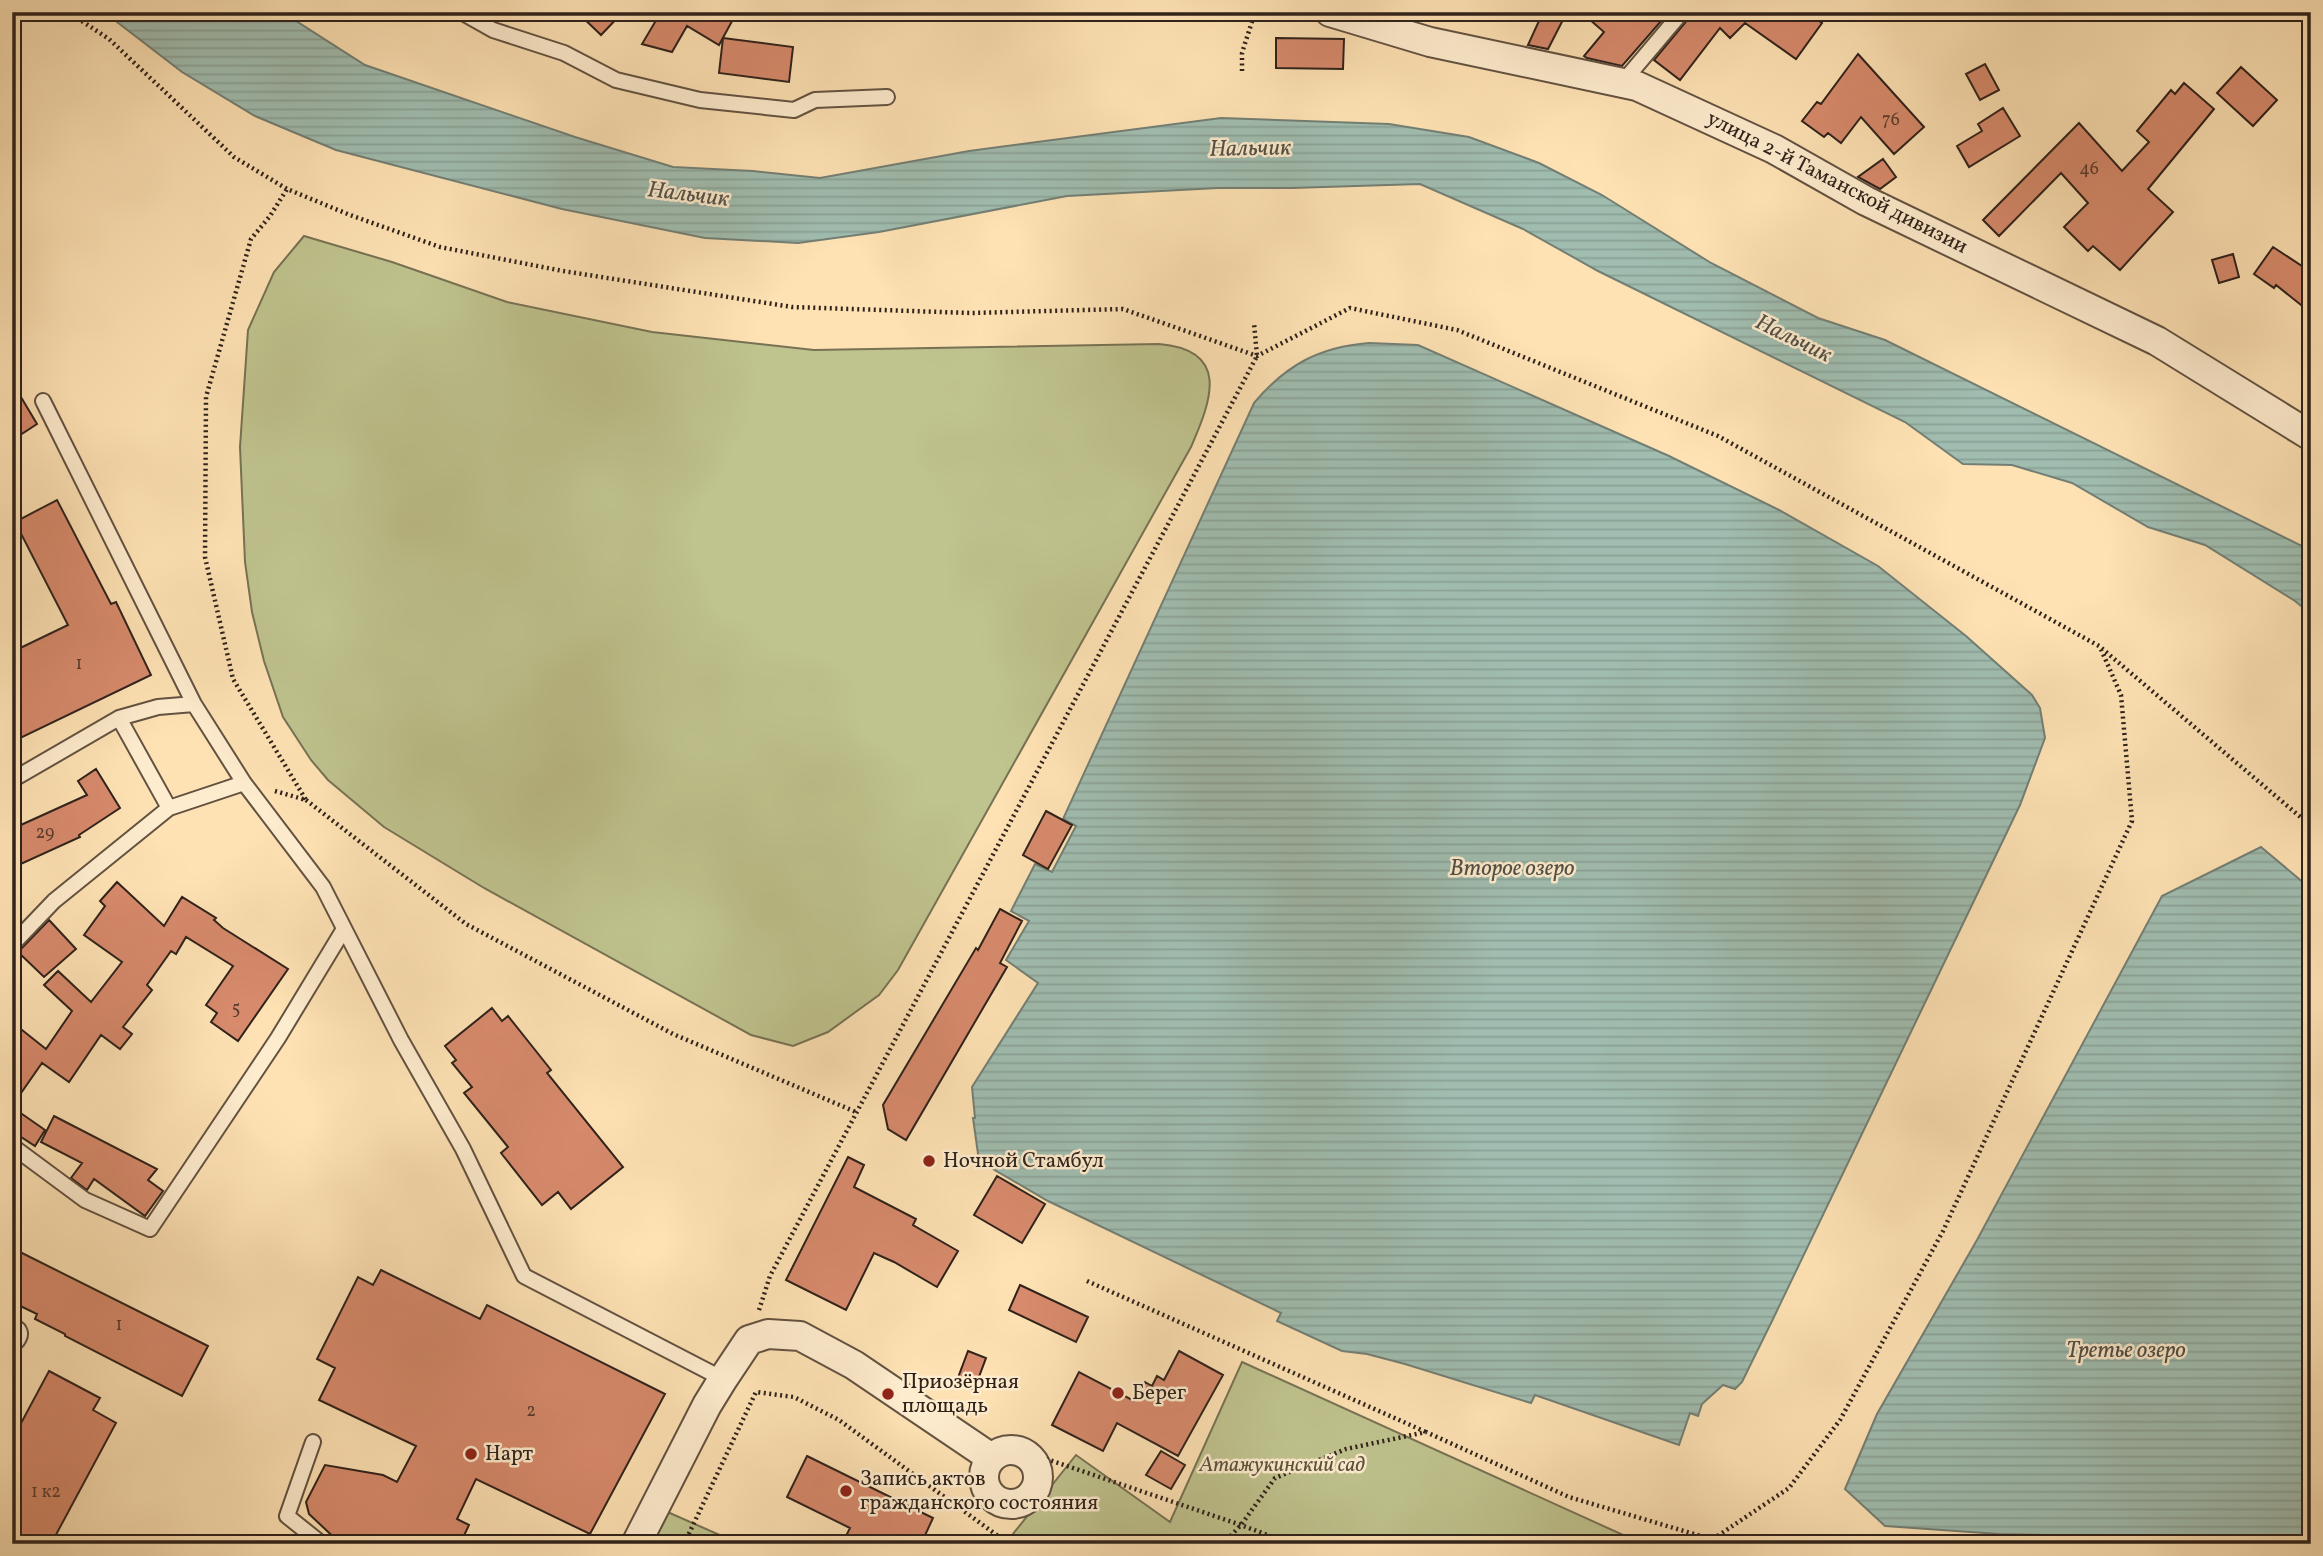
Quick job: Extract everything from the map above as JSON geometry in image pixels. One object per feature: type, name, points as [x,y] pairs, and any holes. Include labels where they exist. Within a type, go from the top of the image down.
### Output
[{"type":"street","name":"улица 2-й Таманской дивизии","points":[[1330,12],[1430,42],[1637,86],[1774,149],[1866,201],[2157,341],[2311,436]]},
{"type":"street","points":[[636,1544],[723,1379],[749,1340],[768,1334],[800,1336],[854,1365],[990,1457]]},
{"type":"street","points":[[1004,1449],[1020,1450],[1033,1459],[1039,1474],[1036,1489],[1025,1501],[1010,1505],[995,1500],[989,1494],[985,1488],[983,1472],[990,1457],[1004,1449]]},
{"type":"lane","points":[[461,12],[493,30],[564,53],[616,80],[701,100],[794,110],[815,100],[887,97]]},
{"type":"lane","points":[[1622,83],[1682,12]]},
{"type":"lane","points":[[43,401],[194,704],[244,783],[323,887],[401,1040],[463,1149],[524,1276],[723,1379]]},
{"type":"lane","points":[[12,779],[120,718],[158,707],[194,704]]},
{"type":"lane","points":[[120,718],[169,808]]},
{"type":"lane","points":[[12,945],[54,901],[169,808],[244,783]]},
{"type":"lane","points":[[12,1146],[85,1200],[150,1229],[278,1038],[344,929]]},
{"type":"lane","points":[[313,1442],[287,1516],[322,1544]]},
{"type":"path","points":[[68,12],[109,39],[234,157],[286,189],[440,247],[563,271],[792,307],[971,313],[1123,309],[1257,356],[1350,308],[1457,330],[1718,436],[2099,646],[2311,826]]},
{"type":"path","points":[[1242,71],[1242,53],[1255,12]]},
{"type":"path","points":[[286,189],[270,216],[251,239],[206,397],[205,556],[233,680],[306,800],[466,924],[673,1034],[856,1111]]},
{"type":"path","points":[[749,1340],[770,1276],[1257,356],[1254,323]]},
{"type":"path","points":[[1713,1539],[1789,1488],[1840,1420],[1943,1231],[2132,821],[2121,695],[2099,646]]},
{"type":"path","points":[[244,783],[306,800]]},
{"type":"path","points":[[1087,1281],[1569,1497],[1728,1544]]},
{"type":"path","points":[[684,1544],[756,1392],[794,1397],[839,1420],[1009,1544]]},
{"type":"path","points":[[1223,1544],[1241,1525],[1275,1478],[1346,1449],[1426,1432]]},
{"type":"path","points":[[1020,1450],[1290,1544]]},
{"type":"green space","points":[[304,236],[392,262],[507,302],[652,332],[814,350],[1159,344],[1182,348],[1197,356],[1206,367],[1210,380],[1209,395],[1191,447],[898,970],[879,995],[828,1032],[793,1046],[751,1035],[484,888],[384,827],[328,780],[311,760],[283,717],[264,661],[252,612],[245,562],[240,447],[248,330],[274,272]]},
{"type":"green space","name":"Атажукинский сад","points":[[1242,1362],[1643,1544],[1005,1544],[1076,1455],[1170,1522]]},
{"type":"green space","points":[[654,1506],[740,1544],[636,1544]]},
{"type":"water","name":"Нальчик","points":[[104,12],[282,12],[365,65],[575,137],[673,167],[820,178],[969,151],[1221,118],[1389,124],[1469,137],[1539,163],[1602,195],[1711,263],[1818,318],[1885,340],[2308,549],[2311,552],[2311,614],[2295,601],[2205,545],[2148,527],[2072,483],[2012,465],[1963,464],[1905,422],[1598,271],[1523,229],[1420,184],[1218,188],[1067,196],[879,232],[798,243],[705,238],[562,209],[336,150],[255,116],[182,72]]},
{"type":"water","name":"Второе озеро","points":[[1369,343],[1418,345],[1669,456],[1779,510],[1878,566],[1966,636],[2032,695],[2040,708],[2045,738],[2020,805],[1772,1321],[1742,1382],[1735,1389],[1723,1385],[1702,1404],[1698,1416],[1690,1413],[1679,1445],[1535,1395],[1531,1403],[1405,1364],[1367,1354],[1342,1351],[1277,1321],[1281,1313],[1048,1201],[979,1161],[972,1087],[1038,983],[1006,960],[1029,921],[1011,911],[1035,864],[1052,872],[1076,826],[1063,819],[1254,403],[1278,378],[1305,360],[1334,349]]},
{"type":"water","name":"Третье озеро","points":[[2261,847],[2311,889],[2311,1540],[1999,1534],[1885,1526],[1845,1489],[1877,1414],[1977,1240],[2162,896]]},
{"type":"building","points":[[577,12],[623,12],[601,35]]},
{"type":"building","points":[[661,12],[737,12],[719,45],[687,26],[672,52],[642,44]]},
{"type":"building","points":[[1543,12],[1567,12],[1548,49],[1528,45]]},
{"type":"building","points":[[1581,12],[1669,12],[1622,66],[1584,56],[1604,32]]},
{"type":"building","points":[[1691,12],[1806,12],[1822,23],[1796,59],[1745,23],[1730,38],[1720,28],[1680,80],[1654,60]]},
{"type":"building","points":[[723,38],[793,47],[789,82],[719,73]]},
{"type":"building","points":[[1276,38],[1344,39],[1343,69],[1276,68]]},
{"type":"building","points":[[1858,54],[1924,127],[1894,154],[1861,117],[1841,143],[1828,133],[1824,137],[1802,121],[1817,102],[1821,104]]},
{"type":"building","points":[[1985,64],[1999,90],[1980,100],[1966,74]]},
{"type":"building","points":[[2241,67],[2277,100],[2253,126],[2217,93]]},
{"type":"building","points":[[2184,83],[2214,109],[2148,189],[2173,212],[2120,270],[2093,246],[2088,251],[2064,227],[2088,203],[2061,173],[1999,236],[1983,220],[2079,123],[2122,171],[2149,142],[2137,131],[2171,90],[2175,94]]},
{"type":"building","points":[[2003,108],[2020,136],[1969,167],[1957,146],[1982,131],[1978,124]]},
{"type":"building","points":[[1883,159],[1896,177],[1880,189],[1858,177]]},
{"type":"building","points":[[2273,247],[2311,272],[2311,313],[2276,285],[2274,288],[2254,274]]},
{"type":"building","points":[[2233,254],[2239,277],[2219,283],[2212,260]]},
{"type":"building","points":[[12,382],[37,424],[20,435],[12,422]]},
{"type":"building","points":[[57,500],[111,604],[116,602],[151,675],[12,742],[12,652],[68,625],[15,522]]},
{"type":"building","points":[[96,769],[120,808],[79,835],[80,837],[12,868],[12,829],[87,795],[78,781]]},
{"type":"building","points":[[1046,811],[1072,825],[1048,869],[1023,855]]},
{"type":"building","points":[[117,882],[164,926],[182,897],[216,918],[214,920],[223,928],[288,969],[238,1041],[211,1022],[217,1013],[206,1005],[233,966],[186,937],[176,954],[171,951],[147,985],[152,990],[123,1027],[132,1034],[120,1049],[101,1035],[69,1082],[42,1063],[12,1106],[12,1022],[46,1049],[72,1011],[44,985],[58,971],[91,1002],[122,962],[84,935],[105,906],[100,901]]},
{"type":"building","points":[[1000,909],[1022,921],[1000,963],[1007,967],[906,1140],[888,1129],[883,1105],[976,948],[978,950]]},
{"type":"building","points":[[49,920],[76,949],[44,977],[18,952]]},
{"type":"building","points":[[492,1008],[502,1021],[508,1016],[551,1070],[547,1073],[623,1167],[571,1209],[558,1192],[542,1205],[501,1153],[508,1147],[464,1093],[472,1087],[452,1063],[456,1060],[445,1046]]},
{"type":"building","points":[[12,1107],[45,1130],[35,1146],[12,1131]]},
{"type":"building","points":[[54,1116],[157,1169],[148,1180],[163,1191],[145,1216],[94,1179],[87,1190],[71,1178],[82,1163],[41,1142]]},
{"type":"building","points":[[848,1157],[864,1165],[854,1187],[916,1219],[913,1225],[958,1251],[937,1287],[874,1253],[846,1310],[786,1280]]},
{"type":"building","points":[[997,1176],[1045,1204],[1022,1243],[974,1215]]},
{"type":"building","points":[[12,1248],[208,1346],[182,1396],[65,1336],[35,1319],[37,1314],[12,1302]]},
{"type":"building","points":[[381,1270],[480,1319],[487,1305],[665,1394],[590,1534],[476,1479],[457,1519],[469,1525],[460,1544],[341,1544],[309,1514],[306,1502],[325,1465],[383,1475],[397,1482],[416,1446],[319,1400],[335,1368],[317,1359],[358,1277],[373,1285]]},
{"type":"building","points":[[1020,1285],[1088,1317],[1076,1342],[1009,1310]]},
{"type":"building","points":[[968,1351],[986,1358],[974,1390],[956,1383]]},
{"type":"building","points":[[1179,1351],[1223,1375],[1178,1456],[1117,1423],[1103,1451],[1052,1425],[1079,1372],[1134,1401],[1145,1382],[1152,1386],[1157,1376],[1164,1380]]},
{"type":"building","points":[[49,1371],[100,1398],[93,1410],[116,1423],[51,1544],[12,1544],[12,1440]]},
{"type":"building","points":[[1161,1451],[1185,1465],[1171,1489],[1146,1475]]},
{"type":"building","points":[[807,1456],[933,1518],[921,1544],[888,1544],[873,1537],[870,1544],[842,1544],[850,1528],[787,1497]]},
{"type":"place","name":"Ночной Стамбул","points":[[929,1161]]},
{"type":"place","name":"Берег","points":[[1118,1393]]},
{"type":"place","name":"Приозёрная площадь","points":[[888,1394]]},
{"type":"place","name":"Нарт","points":[[471,1454]]},
{"type":"place","name":"Запись актов гражданского состояния","points":[[846,1491]]}]
